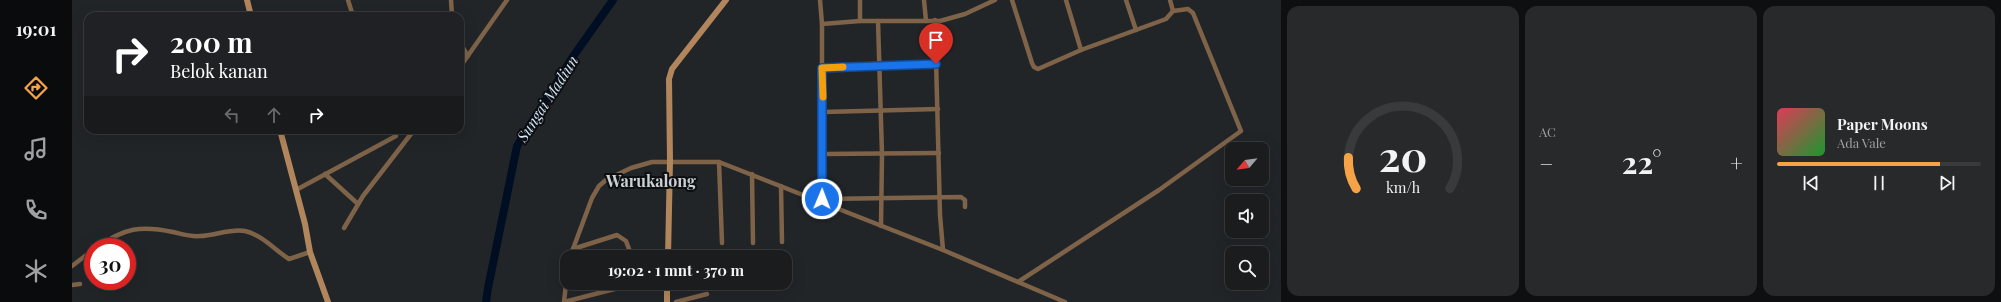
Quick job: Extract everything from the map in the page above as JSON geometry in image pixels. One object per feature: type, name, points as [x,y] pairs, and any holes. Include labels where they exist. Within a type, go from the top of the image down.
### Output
[{"type":"main road","points":[[247,0],[250,12]]},
{"type":"main road","points":[[668,250],[670,161],[668,91],[672,69],[726,0]]},
{"type":"main road","points":[[281,134],[305,224],[310,252],[328,302]]},
{"type":"main road","points":[[667,290],[667,302]]},
{"type":"street","points":[[348,0],[352,12]]},
{"type":"street","points":[[450,0],[452,12]]},
{"type":"street","points":[[464,62],[507,0]]},
{"type":"street","points":[[820,0],[822,24],[823,112],[822,200]]},
{"type":"street","points":[[860,0],[860,21]]},
{"type":"street","points":[[924,0],[926,21]]},
{"type":"street","points":[[822,24],[860,21],[947,20],[965,14],[995,0]]},
{"type":"street","points":[[1012,0],[1032,63],[1036,69],[1043,68],[1081,50],[1166,19],[1173,11],[1188,9],[1193,13],[1241,131],[1159,190],[1018,282]]},
{"type":"street","points":[[1066,0],[1081,50]]},
{"type":"street","points":[[1126,0],[1136,30]]},
{"type":"street","points":[[1170,0],[1173,11]]},
{"type":"street","points":[[935,20],[943,250]]},
{"type":"street","points":[[878,21],[878,66],[882,154],[881,226]]},
{"type":"street","points":[[464,50],[468,56]]},
{"type":"street","points":[[822,68],[936,64]]},
{"type":"street","points":[[823,112],[880,109],[938,109]]},
{"type":"street","points":[[296,190],[396,136],[395,134]]},
{"type":"street","points":[[344,228],[358,204],[411,134]]},
{"type":"street","points":[[823,154],[939,153]]},
{"type":"street","points":[[573,249],[592,198],[599,186],[606,180],[631,168],[652,162],[719,162],[822,200],[1065,302]]},
{"type":"street","points":[[719,162],[722,243]]},
{"type":"street","points":[[325,174],[358,204]]},
{"type":"street","points":[[752,174],[753,243]]},
{"type":"street","points":[[781,186],[782,242]]},
{"type":"street","points":[[822,200],[961,197],[965,200],[965,207]]},
{"type":"street","points":[[112,238],[130,229],[157,229],[197,237],[240,230],[251,233],[270,244],[289,259],[310,252]]},
{"type":"street","points":[[573,249],[617,235],[626,241],[629,250]]},
{"type":"street","points":[[72,266],[84,257]]},
{"type":"street","points":[[72,285],[80,284]]},
{"type":"street","points":[[565,290],[564,302],[611,290]]},
{"type":"street","points":[[676,302],[706,294]]},
{"type":"waterway","name":"Sungai Madiun","points":[[486,302],[517,146],[572,58],[613,0]]},
{"type":"slow traffic","points":[[823,97],[822,68],[843,67]]},
{"type":"district","name":"Warukalong","points":[[651,181]]},
{"type":"route","points":[[822,199],[822,68],[936,64]]}]
